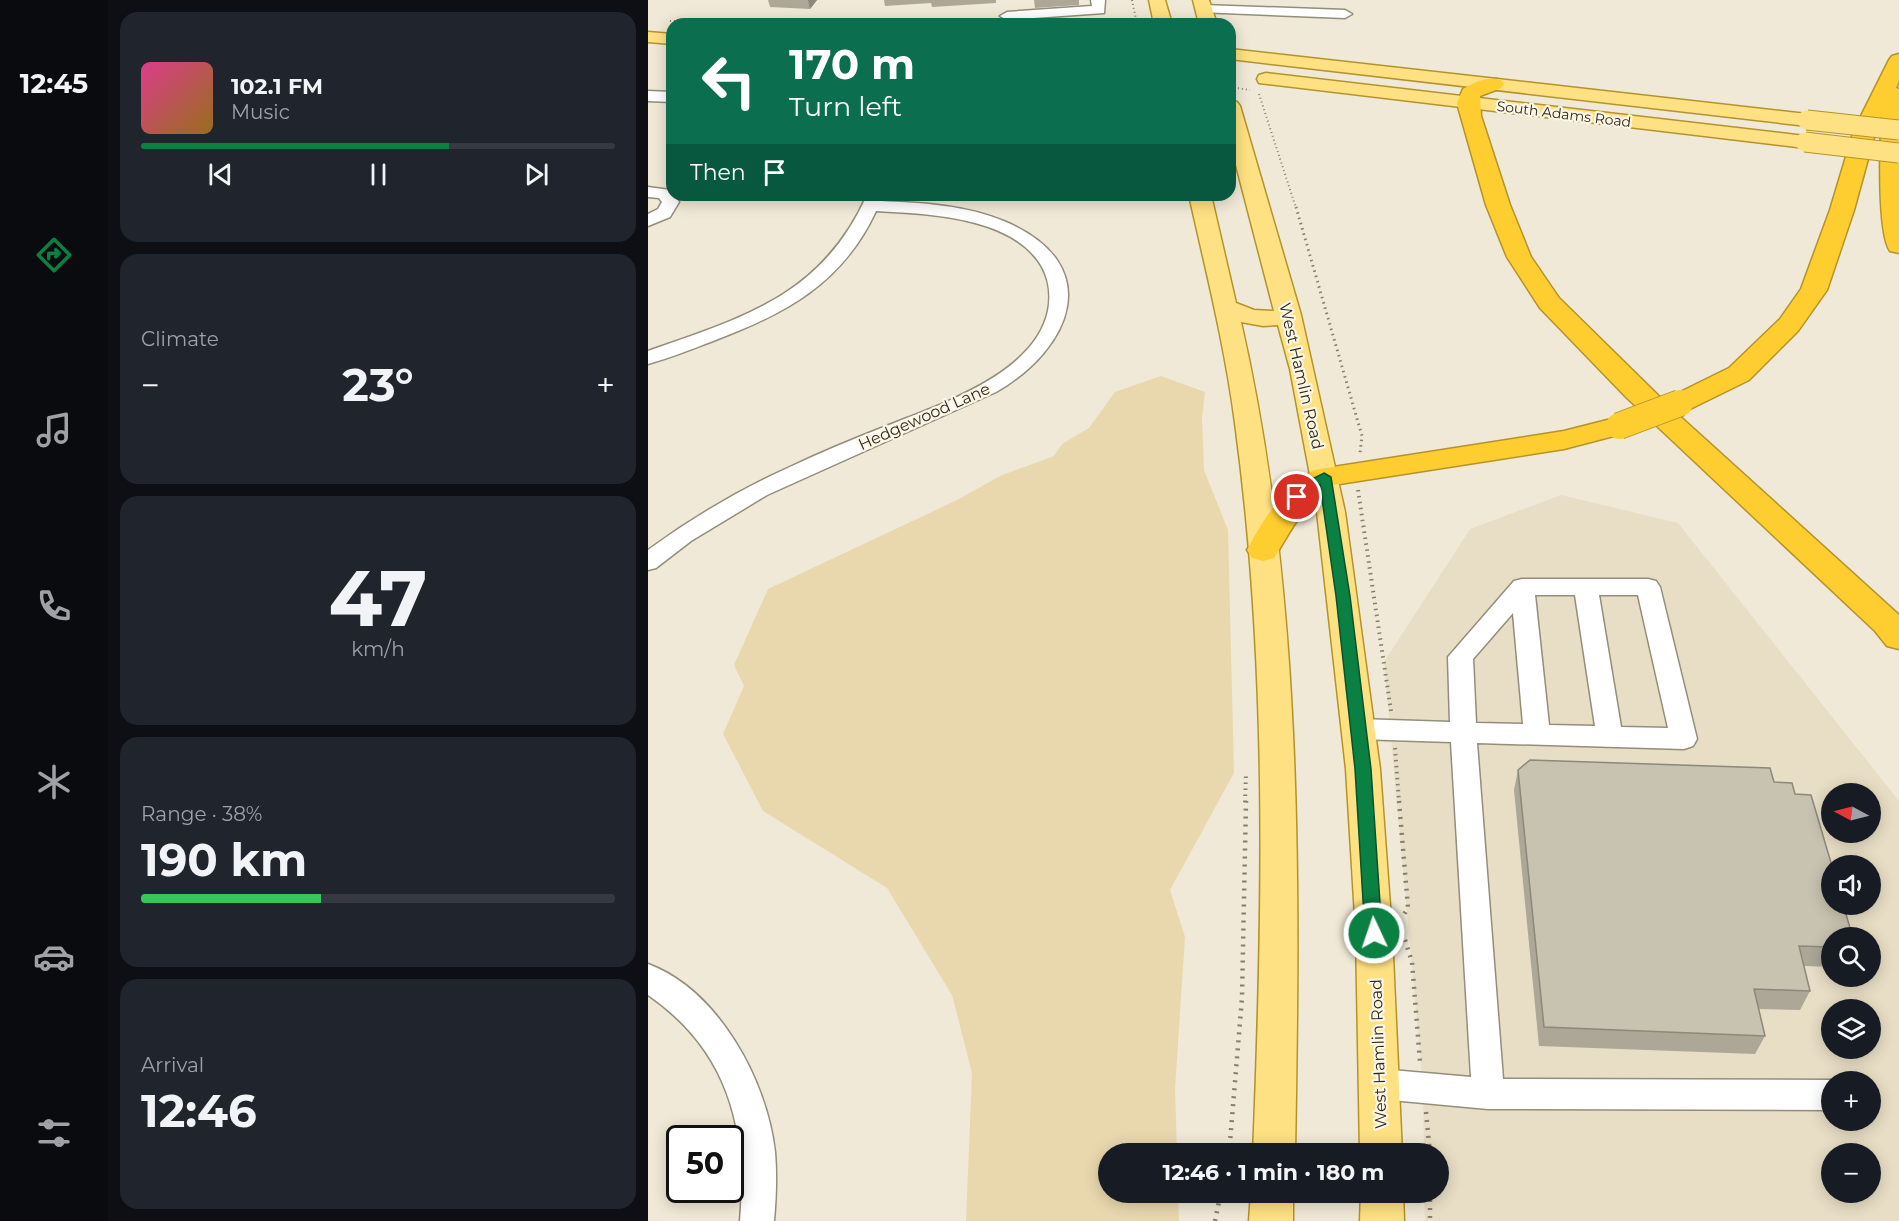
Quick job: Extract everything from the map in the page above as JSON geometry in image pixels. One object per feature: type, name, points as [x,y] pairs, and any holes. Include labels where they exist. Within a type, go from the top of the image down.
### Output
[{"type":"highway","points":[[1263,550],[1287,509],[1311,485],[1324,477],[1564,440],[1619,426],[1680,403],[1739,374],[1790,325],[1814,290],[1865,130],[1899,60]]},
{"type":"highway","points":[[1899,72],[1891,136],[1894,211],[1899,246]]},
{"type":"highway","points":[[1494,84],[1470,93],[1468,103],[1498,205],[1519,257],[1549,303],[1636,392],[1887,623],[1899,637]]},
{"type":"main road","points":[[1157,0],[1161,18]]},
{"type":"main road","points":[[648,26],[666,28]]},
{"type":"main road","points":[[648,37],[666,31]]},
{"type":"main road","name":"South Adams Road","points":[[1236,55],[1899,130]]},
{"type":"main road","name":"South Adams Road","points":[[1244,85],[1468,103],[1899,153]]},
{"type":"main road","name":"West Hamlin Road","points":[[1236,127],[1289,315],[1316,431],[1343,596],[1370,863],[1381,1143]]},
{"type":"main road","points":[[1201,201],[1241,381],[1263,550],[1272,668],[1278,813],[1274,1143]]},
{"type":"main road","points":[[1225,306],[1237,313],[1257,319],[1289,315]]},
{"type":"main road","points":[[1271,1221],[1272,1203]]},
{"type":"main road","points":[[1382,1203],[1382,1221]]},
{"type":"street","points":[[1005,18],[1007,0]]},
{"type":"street","points":[[1018,18],[1099,5]]},
{"type":"street","points":[[1204,11],[1344,14]]},
{"type":"street","points":[[648,96],[666,97]]},
{"type":"street","points":[[648,192],[666,197]]},
{"type":"street","points":[[648,221],[664,213],[670,201]]},
{"type":"street","points":[[648,358],[753,318],[801,291],[843,253],[873,201]]},
{"type":"street","name":"Hedgewood Lane","points":[[648,562],[692,527],[756,490],[961,402],[988,388],[1014,372],[1030,357],[1053,327],[1060,304],[1055,271],[1040,251],[1021,237],[1001,227],[956,213],[873,201]]},
{"type":"street","points":[[1586,587],[1610,737]]},
{"type":"street","points":[[1358,729],[1463,732],[1684,740],[1648,587],[1522,588],[1460,657],[1463,732],[1488,1094]]},
{"type":"street","points":[[1522,588],[1537,735]]},
{"type":"street","points":[[648,978],[663,987],[703,1022],[720,1042],[738,1075],[754,1121],[759,1160],[757,1221]]},
{"type":"street","points":[[1380,1084],[1488,1094],[1821,1095]]},
{"type":"path","points":[[1132,0],[1136,18]]},
{"type":"path","points":[[1230,1143],[1242,998],[1247,761]]},
{"type":"path","points":[[1215,1221],[1219,1203]]},
{"type":"path","points":[[1430,1203],[1430,1221]]},
{"type":"shaded area","points":[[1161,376],[1205,392],[1202,418],[1204,470],[1228,530],[1234,773],[1170,890],[1185,937],[1175,1089],[1177,1143],[1098,1143],[1098,1203],[1178,1203],[1179,1221],[966,1221],[972,1073],[952,995],[887,888],[763,811],[723,734],[744,686],[734,665],[768,589],[955,501],[1002,475],[1054,456],[1062,444],[1089,428],[1115,392]]},
{"type":"shaded area","points":[[1561,495],[1678,523],[1899,801],[1899,1221],[1425,1221],[1424,1203],[1449,1203],[1449,1143],[1424,1143],[1423,1087],[1384,662],[1470,529]]},
{"type":"building","points":[[1530,760],[1770,768],[1774,782],[1792,783],[1795,794],[1811,795],[1821,829],[1821,843],[1825,843],[1829,855],[1821,855],[1821,915],[1846,915],[1850,927],[1821,927],[1821,947],[1799,946],[1810,991],[1754,989],[1765,1036],[1544,1027],[1518,770]]},
{"type":"route","points":[[1297,497],[1324,477],[1343,596],[1363,769],[1374,933]]}]
